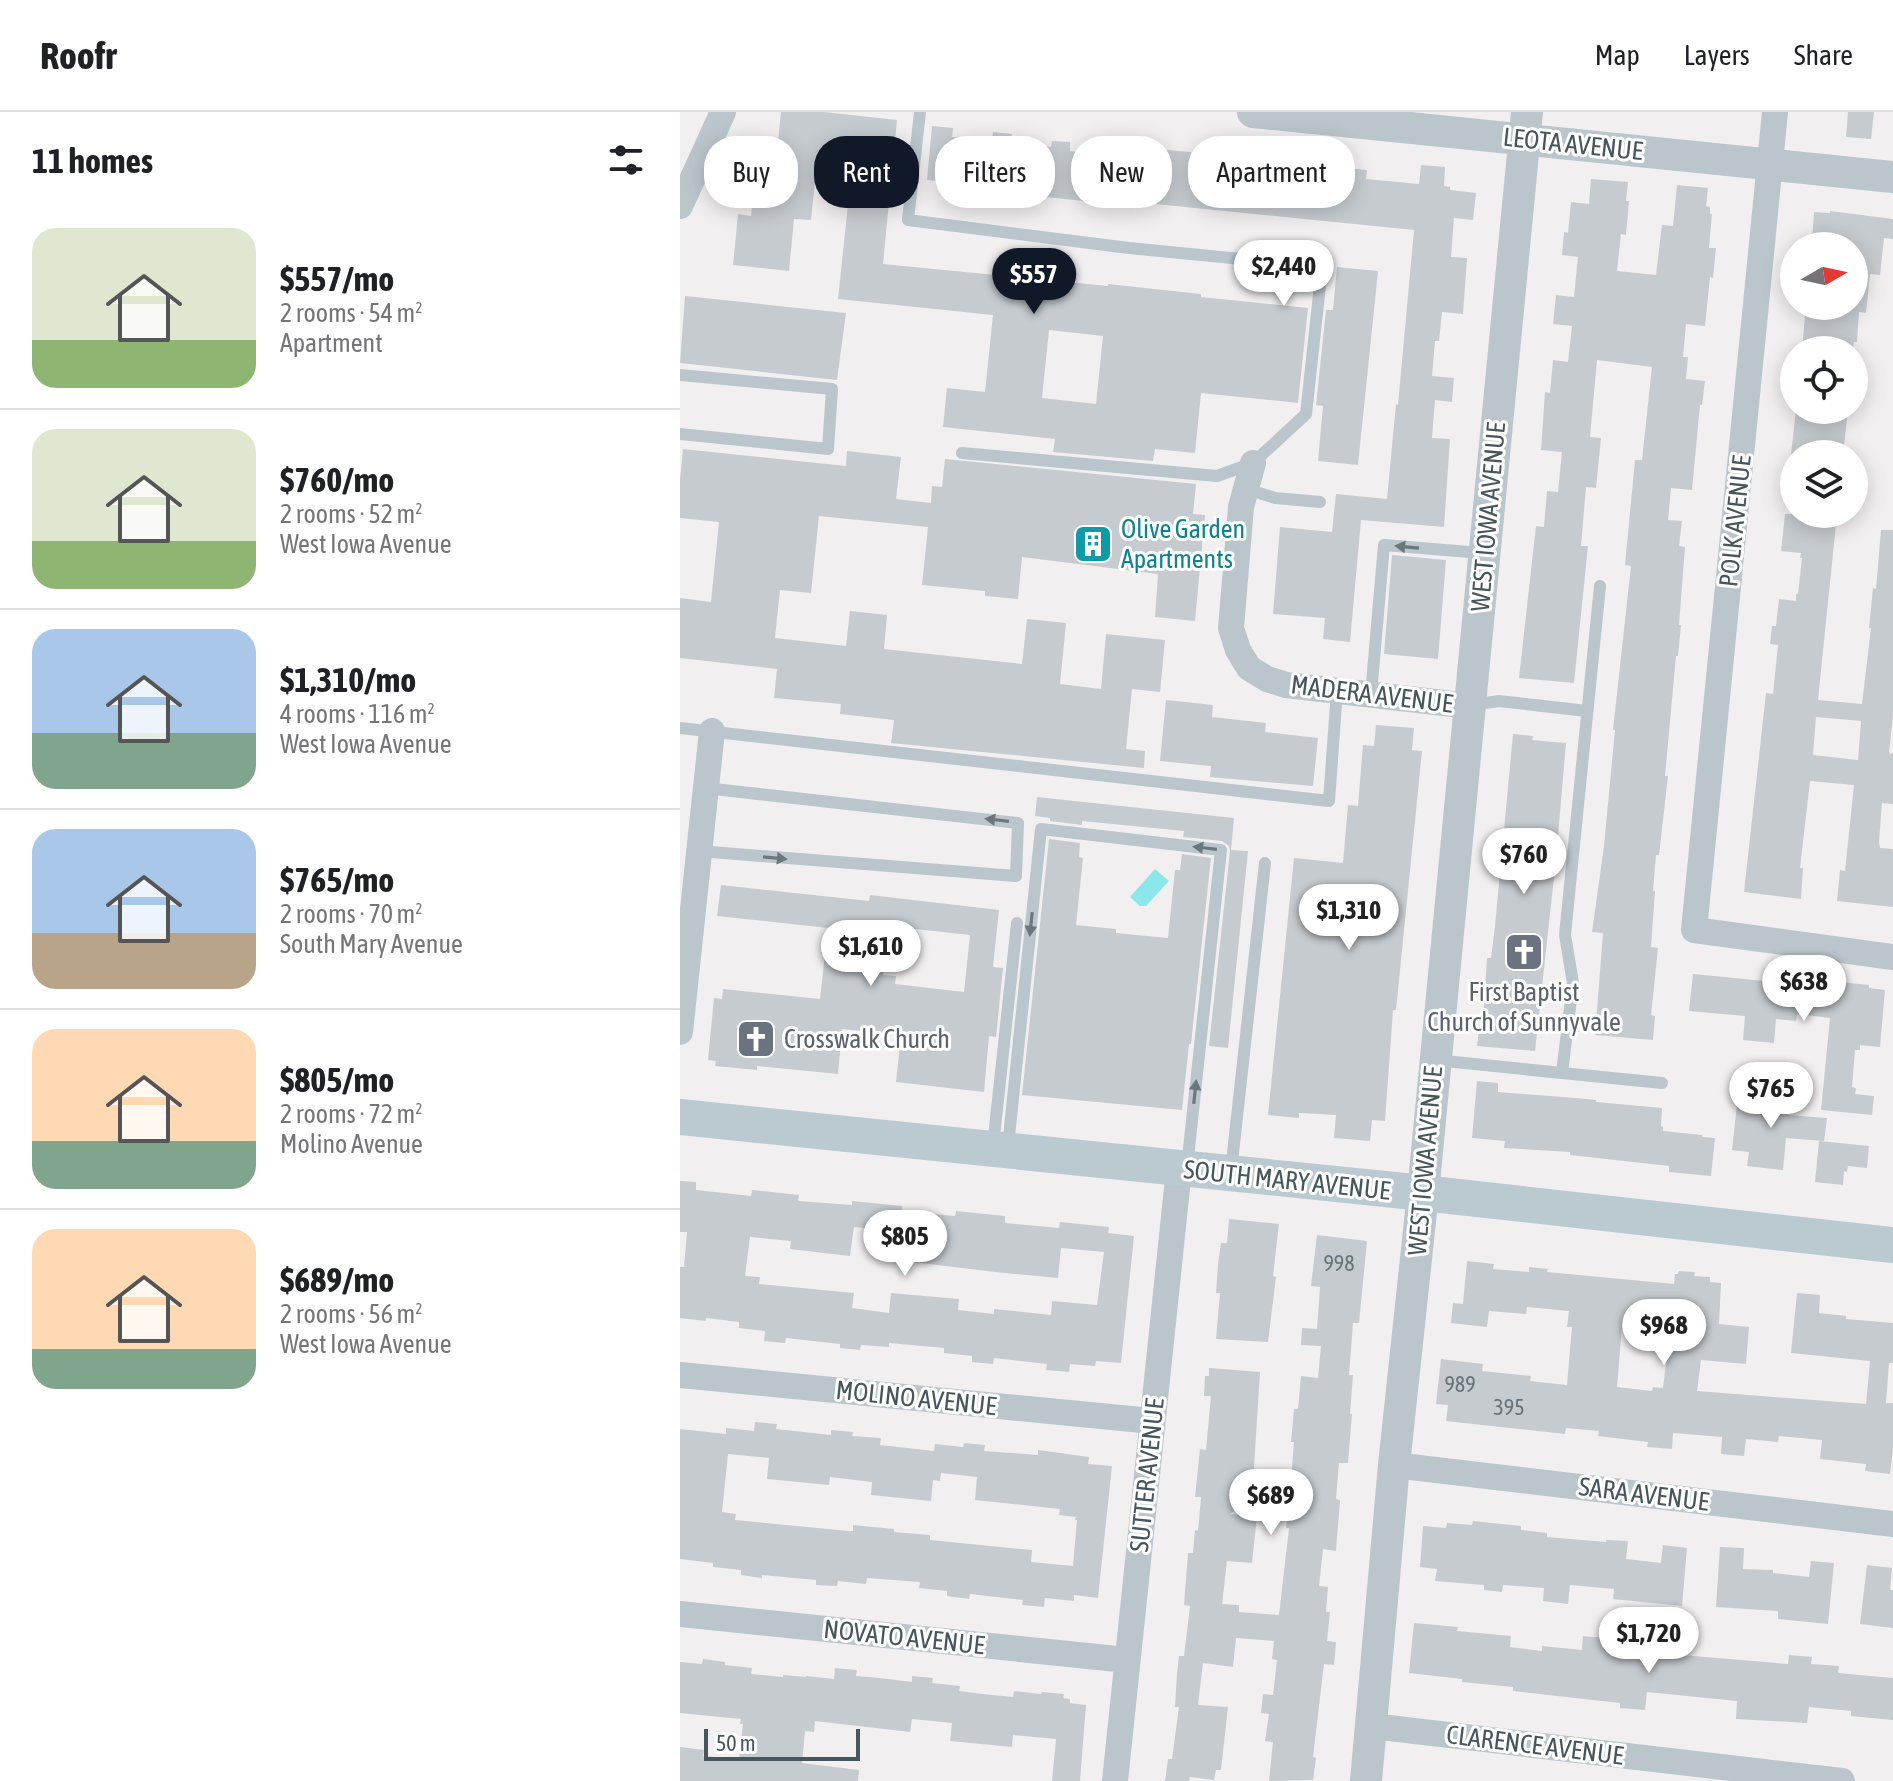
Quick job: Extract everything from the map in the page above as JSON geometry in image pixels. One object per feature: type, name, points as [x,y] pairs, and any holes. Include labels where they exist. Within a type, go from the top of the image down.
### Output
[{"type":"main road","name":"SOUTH MARY AVENUE","points":[[680,1117],[1893,1245]]},
{"type":"street","points":[[680,206],[723,112]]},
{"type":"street","name":"LEOTA AVENUE","points":[[1253,112],[1526,126],[1770,164],[1893,177]]},
{"type":"street","name":"POLK AVENUE","points":[[1775,112],[1694,930],[1893,957]]},
{"type":"street","name":"WEST IOWA AVENUE","points":[[1366,1781],[1394,1465],[1526,126]]},
{"type":"street","name":"MADERA AVENUE","points":[[1253,463],[1241,507],[1231,628],[1238,650],[1249,668],[1267,679],[1286,685],[1470,706]]},
{"type":"street","points":[[680,1032],[712,731]]},
{"type":"street","name":"SUTTER AVENUE","points":[[1115,1781],[1152,1421],[1183,1170]]},
{"type":"street","name":"MOLINO AVENUE","points":[[680,1375],[1152,1421]]},
{"type":"street","name":"SARA AVENUE","points":[[1394,1465],[1893,1524]]},
{"type":"street","name":"NOVATO AVENUE","points":[[680,1614],[1127,1660]]},
{"type":"street","name":"CLARENCE AVENUE","points":[[1372,1726],[1842,1781]]},
{"type":"lane","points":[[920,112],[908,220],[1129,248],[1322,267],[1306,414],[1253,463],[1217,476],[962,453]]},
{"type":"lane","points":[[680,375],[832,389],[828,449],[680,434]]},
{"type":"lane","points":[[1246,489],[1275,498],[1320,502]]},
{"type":"lane","points":[[1371,694],[1384,545],[1485,553]]},
{"type":"lane","points":[[1562,1073],[1573,983],[1565,935],[1600,586]]},
{"type":"lane","points":[[680,728],[1329,801],[1337,690]]},
{"type":"lane","points":[[1470,706],[1499,701],[1587,711]]},
{"type":"lane","points":[[698,851],[1016,876],[1018,823],[705,788]]},
{"type":"lane","points":[[1000,1150],[1041,829],[1221,850],[1183,1170]]},
{"type":"lane","points":[[1231,1174],[1265,863]]},
{"type":"lane","points":[[1000,1150],[1017,923]]},
{"type":"lane","points":[[1434,1060],[1662,1083]]},
{"type":"water","points":[[1155,869],[1169,881],[1146,906],[1140,906],[1130,897]]},
{"type":"building","points":[[781,112],[824,112],[897,120],[895,136],[814,136],[811,220],[794,219],[789,271],[733,265],[738,214],[751,216],[752,208],[798,208],[798,136],[779,136]]},
{"type":"building","points":[[1848,112],[1874,112],[1871,139],[1846,137]]},
{"type":"building","points":[[932,126],[953,128],[952,136],[935,136],[935,181],[927,180]]},
{"type":"building","points":[[993,132],[1012,136],[993,136]]},
{"type":"building","points":[[1055,141],[1070,142],[1071,200],[1055,198]]},
{"type":"building","points":[[1172,150],[1188,152],[1188,207],[1172,206]]},
{"type":"building","points":[[1421,165],[1445,167],[1444,186],[1450,187],[1450,190],[1476,193],[1473,220],[1454,218],[1451,257],[1467,258],[1463,314],[1442,312],[1439,341],[1435,341],[1432,376],[1454,378],[1452,402],[1435,400],[1432,438],[1450,439],[1444,527],[1361,520],[1350,642],[1323,639],[1325,618],[1273,614],[1280,527],[1332,532],[1336,494],[1387,499],[1414,230],[1196,208],[1355,208],[1355,169],[1367,170],[1366,179],[1419,184]]},
{"type":"building","points":[[1591,179],[1628,182],[1626,235],[1621,234],[1617,271],[1656,275],[1662,225],[1673,226],[1677,185],[1708,188],[1706,206],[1710,207],[1712,214],[1709,248],[1716,248],[1705,326],[1686,324],[1683,357],[1688,357],[1686,379],[1705,381],[1692,490],[1671,488],[1668,520],[1682,521],[1679,546],[1685,547],[1681,625],[1665,776],[1668,776],[1653,891],[1651,947],[1658,948],[1651,1015],[1655,1016],[1653,1040],[1595,1035],[1603,933],[1592,932],[1604,846],[1631,566],[1625,565],[1635,460],[1642,460],[1652,367],[1597,360],[1590,437],[1601,438],[1596,488],[1586,487],[1581,546],[1588,546],[1574,683],[1519,678],[1536,526],[1544,527],[1547,491],[1558,492],[1562,452],[1541,450],[1545,392],[1550,393],[1553,360],[1568,362],[1572,326],[1553,324],[1556,295],[1574,297],[1578,257],[1562,255],[1564,232],[1568,233],[1571,202],[1589,204]]},
{"type":"building","points":[[848,208],[888,208],[883,264],[1108,284],[1308,308],[1298,403],[1201,393],[1195,453],[1155,449],[1153,461],[1053,452],[1055,439],[943,427],[947,388],[985,392],[993,315],[838,299]],"holes":[[[1049,330],[1103,336],[1096,404],[1042,398]]]},
{"type":"building","points":[[1814,212],[1893,219],[1893,239],[1884,238],[1880,275],[1870,274],[1868,294],[1868,232],[1813,232]]},
{"type":"building","points":[[1337,267],[1378,271],[1358,465],[1318,461],[1323,406],[1316,405],[1326,310],[1333,310]]},
{"type":"building","points":[[685,296],[846,313],[837,380],[680,363]]},
{"type":"building","points":[[1805,320],[1858,320],[1857,336],[1803,336]]},
{"type":"building","points":[[1794,424],[1846,424],[1845,440],[1793,440]]},
{"type":"building","points":[[683,449],[846,466],[847,451],[901,457],[896,499],[931,503],[932,486],[942,487],[945,459],[1196,484],[1193,514],[1205,515],[1195,621],[1155,617],[1158,574],[1022,557],[1018,599],[985,596],[985,591],[922,585],[928,527],[819,516],[811,593],[780,590],[775,638],[846,646],[850,611],[887,615],[884,649],[1022,664],[1027,619],[1066,623],[1060,684],[1101,689],[1106,634],[1165,640],[1160,692],[1132,689],[1126,749],[1145,751],[1144,768],[891,743],[894,720],[840,714],[841,704],[774,698],[777,669],[680,658],[680,598],[711,602],[719,522],[680,518]]},
{"type":"building","points":[[1783,528],[1836,528],[1818,700],[1862,704],[1881,530],[1893,530],[1893,715],[1889,753],[1893,754],[1893,804],[1882,803],[1879,842],[1880,848],[1893,849],[1893,907],[1837,901],[1840,870],[1845,871],[1854,785],[1810,781],[1800,868],[1803,868],[1801,899],[1744,892],[1766,693],[1773,694],[1778,645],[1770,644],[1772,626],[1776,626],[1779,599],[1796,601],[1801,553],[1781,551]],"holes":[[[1816,717],[1861,721],[1858,760],[1813,755]]]},
{"type":"building","points":[[1392,555],[1446,560],[1438,659],[1384,654]]},
{"type":"building","points":[[1166,700],[1213,705],[1212,717],[1266,723],[1265,732],[1318,738],[1313,786],[1210,777],[1211,766],[1160,761]]},
{"type":"building","points":[[1376,725],[1414,728],[1412,750],[1422,751],[1396,1010],[1393,1010],[1385,1121],[1372,1120],[1370,1141],[1334,1138],[1336,1115],[1299,1113],[1299,1118],[1268,1115],[1294,858],[1343,863],[1348,805],[1358,806],[1363,745],[1374,746]]},
{"type":"building","points":[[1513,734],[1533,736],[1532,740],[1566,743],[1535,1051],[1477,1046],[1480,1022],[1483,1022],[1487,958],[1491,958],[1495,926]]},
{"type":"building","points":[[1037,797],[1234,818],[1231,850],[1248,851],[1228,1048],[1209,1046],[1229,846],[1222,841],[1183,837],[1184,831],[1050,821],[1050,818],[1035,816]]},
{"type":"building","points":[[1049,839],[1080,843],[1079,857],[1083,858],[1076,925],[1116,929],[1116,933],[1168,938],[1175,870],[1180,870],[1182,854],[1211,858],[1182,1110],[1022,1095]]},
{"type":"building","points":[[721,885],[869,901],[870,895],[999,910],[993,967],[1003,968],[996,1037],[989,1036],[984,1092],[896,1082],[901,1035],[842,1029],[838,1074],[757,1066],[757,1070],[715,1066],[716,1061],[708,1060],[714,998],[722,999],[723,989],[820,999],[828,928],[717,916]],"holes":[[[888,926],[970,935],[964,992],[895,984],[896,976],[883,975]]]},
{"type":"building","points":[[1693,974],[1807,985],[1829,986],[1829,981],[1885,990],[1880,1047],[1860,1045],[1860,1050],[1855,1050],[1852,1087],[1856,1088],[1855,1094],[1874,1096],[1872,1115],[1821,1110],[1830,1018],[1797,1014],[1796,1021],[1776,1019],[1774,1043],[1743,1040],[1745,1016],[1689,1011]]},
{"type":"building","points":[[1477,1081],[1498,1083],[1498,1092],[1662,1108],[1663,1131],[1715,1138],[1711,1176],[1669,1172],[1669,1166],[1570,1155],[1570,1152],[1504,1148],[1505,1141],[1472,1138]]},
{"type":"building","points":[[1738,1095],[1789,1100],[1788,1115],[1827,1118],[1824,1141],[1786,1138],[1783,1170],[1747,1166],[1749,1152],[1732,1150]]},
{"type":"building","points":[[1819,1141],[1869,1146],[1867,1168],[1848,1166],[1847,1172],[1844,1171],[1843,1185],[1815,1182]]},
{"type":"building","points":[[680,1181],[696,1182],[696,1190],[751,1196],[752,1190],[799,1195],[798,1201],[852,1205],[852,1201],[902,1206],[902,1211],[955,1216],[956,1211],[1005,1216],[1005,1223],[1059,1228],[1060,1222],[1109,1227],[1108,1233],[1134,1236],[1121,1363],[1096,1361],[1095,1366],[1070,1364],[1069,1372],[1046,1370],[1047,1364],[994,1358],[993,1364],[972,1362],[972,1356],[944,1353],[944,1348],[889,1343],[889,1347],[861,1345],[860,1350],[840,1348],[840,1344],[786,1338],[785,1343],[764,1341],[765,1331],[739,1328],[739,1322],[680,1318],[680,1267],[684,1267],[687,1232],[680,1232]],"holes":[[[854,1227],[895,1231],[893,1262],[1058,1278],[1061,1248],[1104,1252],[1097,1305],[1052,1301],[1051,1315],[994,1309],[994,1314],[958,1310],[959,1299],[891,1293],[889,1313],[852,1308],[854,1293],[759,1284],[760,1277],[745,1276],[750,1237],[791,1241],[790,1249],[850,1256]]]},
{"type":"building","points":[[1229,1219],[1279,1224],[1268,1342],[1216,1339],[1220,1293],[1216,1293],[1218,1265],[1221,1243],[1227,1243]]},
{"type":"building","points":[[1317,1235],[1367,1241],[1359,1323],[1353,1323],[1348,1463],[1339,1463],[1336,1551],[1323,1549],[1319,1586],[1328,1587],[1326,1612],[1330,1612],[1327,1641],[1336,1642],[1334,1665],[1324,1664],[1313,1780],[1269,1781],[1273,1742],[1265,1741],[1269,1714],[1261,1713],[1263,1694],[1273,1695],[1277,1660],[1272,1659],[1274,1641],[1236,1638],[1233,1667],[1203,1663],[1198,1705],[1228,1707],[1221,1770],[1216,1770],[1214,1780],[1190,1777],[1189,1781],[1165,1781],[1168,1759],[1172,1759],[1179,1707],[1175,1707],[1179,1656],[1184,1656],[1190,1606],[1184,1605],[1188,1553],[1193,1553],[1195,1530],[1198,1531],[1201,1497],[1195,1497],[1200,1449],[1206,1450],[1211,1396],[1204,1396],[1205,1376],[1209,1376],[1209,1368],[1260,1372],[1253,1483],[1260,1492],[1230,1514],[1257,1517],[1252,1563],[1227,1561],[1222,1604],[1239,1605],[1239,1612],[1279,1615],[1289,1528],[1286,1528],[1294,1409],[1298,1409],[1301,1376],[1318,1378],[1321,1346],[1301,1345],[1302,1328],[1317,1329],[1320,1287],[1311,1286]]},
{"type":"building","points":[[1467,1261],[1494,1264],[1493,1269],[1529,1272],[1529,1267],[1548,1269],[1547,1272],[1674,1284],[1675,1274],[1679,1271],[1695,1272],[1694,1276],[1710,1277],[1710,1282],[1721,1283],[1719,1324],[1749,1327],[1746,1364],[1701,1360],[1697,1391],[1866,1404],[1870,1361],[1791,1353],[1797,1293],[1820,1295],[1819,1313],[1893,1323],[1893,1363],[1889,1363],[1886,1403],[1893,1403],[1890,1474],[1865,1471],[1866,1464],[1820,1459],[1822,1440],[1779,1436],[1778,1442],[1746,1439],[1744,1456],[1721,1454],[1722,1437],[1673,1433],[1672,1449],[1647,1447],[1648,1442],[1598,1436],[1599,1431],[1566,1428],[1565,1434],[1446,1421],[1448,1405],[1436,1404],[1441,1359],[1483,1364],[1482,1371],[1531,1376],[1530,1381],[1567,1385],[1572,1327],[1567,1327],[1569,1311],[1527,1307],[1526,1314],[1489,1311],[1487,1327],[1451,1323],[1453,1303],[1463,1304]],"holes":[[[1622,1326],[1670,1331],[1663,1388],[1653,1387],[1652,1391],[1617,1387]]]},
{"type":"building","points":[[755,1422],[777,1424],[776,1429],[831,1435],[831,1430],[853,1432],[852,1436],[881,1438],[880,1445],[934,1451],[935,1444],[963,1447],[964,1443],[985,1445],[984,1451],[1038,1455],[1038,1450],[1089,1457],[1088,1464],[1112,1466],[1098,1598],[1074,1595],[1074,1601],[1045,1598],[1044,1607],[1022,1605],[1023,1600],[970,1594],[969,1599],[947,1596],[947,1591],[919,1588],[920,1582],[867,1578],[866,1584],[838,1581],[837,1586],[816,1585],[816,1580],[741,1575],[741,1570],[680,1559],[680,1429],[726,1434],[726,1428],[754,1431]],"holes":[[[728,1454],[769,1458],[767,1479],[829,1485],[830,1477],[872,1482],[871,1495],[931,1501],[933,1480],[940,1481],[941,1473],[977,1477],[975,1500],[1060,1509],[1059,1515],[1076,1517],[1073,1566],[1031,1562],[1032,1550],[930,1540],[930,1535],[894,1532],[894,1529],[853,1525],[853,1531],[848,1531],[735,1520],[736,1514],[722,1512]]]},
{"type":"building","points":[[1473,1521],[1521,1526],[1521,1530],[1547,1533],[1547,1537],[1628,1541],[1626,1559],[1661,1563],[1663,1545],[1687,1548],[1682,1606],[1613,1599],[1614,1589],[1570,1585],[1568,1604],[1543,1601],[1544,1588],[1503,1585],[1502,1592],[1484,1590],[1484,1585],[1435,1581],[1437,1569],[1420,1567],[1423,1526],[1446,1528],[1447,1523],[1472,1525]]},
{"type":"building","points":[[1720,1547],[1744,1548],[1743,1569],[1773,1570],[1773,1573],[1809,1577],[1811,1561],[1834,1563],[1828,1624],[1778,1619],[1778,1611],[1716,1607]]},
{"type":"building","points":[[1867,1565],[1892,1568],[1893,1628],[1860,1624]]},
{"type":"building","points":[[1414,1623],[1511,1636],[1510,1647],[1542,1651],[1542,1646],[1582,1650],[1583,1636],[1645,1642],[1644,1649],[1681,1652],[1681,1655],[1788,1664],[1789,1655],[1812,1657],[1811,1664],[1839,1666],[1838,1673],[1893,1678],[1893,1720],[1851,1716],[1851,1711],[1809,1707],[1807,1723],[1736,1719],[1737,1701],[1647,1692],[1645,1710],[1620,1708],[1620,1703],[1513,1691],[1513,1687],[1409,1673]]},
{"type":"building","points":[[703,1659],[752,1668],[751,1674],[834,1679],[835,1668],[857,1670],[856,1676],[912,1682],[912,1676],[933,1678],[932,1683],[960,1686],[959,1691],[983,1694],[1013,1697],[1014,1691],[1064,1694],[1063,1698],[1070,1699],[1070,1703],[1086,1705],[1080,1781],[1052,1781],[1056,1739],[1013,1735],[1012,1747],[950,1741],[952,1723],[912,1719],[910,1732],[815,1721],[814,1732],[805,1731],[802,1763],[859,1770],[858,1781],[680,1781],[680,1747],[704,1750],[703,1756],[739,1759],[741,1719],[680,1713],[680,1662],[702,1664]]},
{"type":"place","name":"Olive Garden Apartments","points":[[1093,544]]},
{"type":"place","name":"First Baptist Church of Sunnyvale","points":[[1524,952]]},
{"type":"place","name":"Crosswalk Church","points":[[756,1039]]}]
